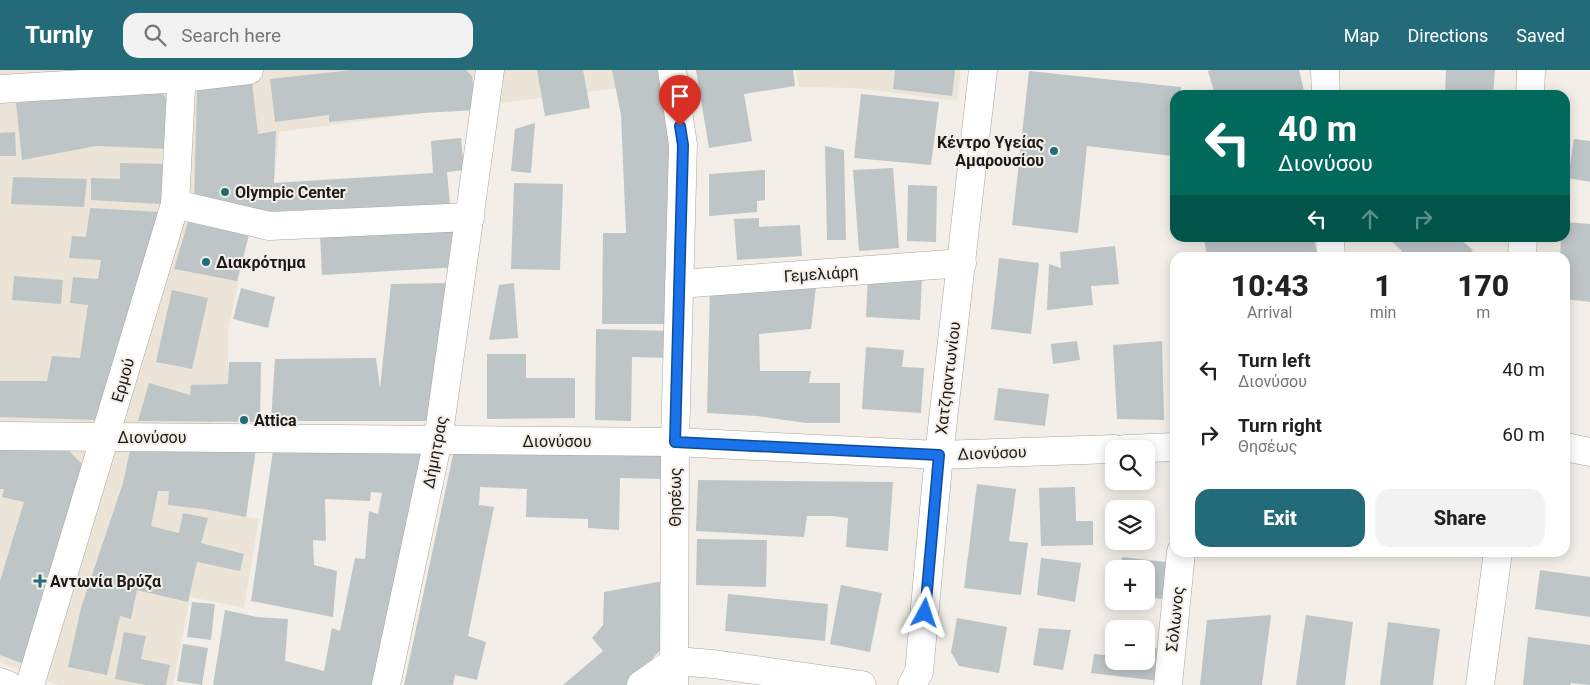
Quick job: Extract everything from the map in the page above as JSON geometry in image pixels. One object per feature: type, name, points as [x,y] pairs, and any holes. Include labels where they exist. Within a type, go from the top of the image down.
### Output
[{"type":"street","points":[[0,89],[249,70]]},
{"type":"street","name":"Δήμητρας","points":[[386,685],[438,440],[490,70]]},
{"type":"street","name":"Θησέως","points":[[672,70],[683,145],[675,442],[674,673]]},
{"type":"street","name":"Χατζηαντωνίου","points":[[912,685],[919,672],[939,455],[983,70]]},
{"type":"street","points":[[1325,70],[1326,90]]},
{"type":"street","points":[[1530,90],[1531,70]]},
{"type":"street","name":"Ερμού","points":[[27,685],[106,437],[175,204],[182,74]]},
{"type":"street","points":[[175,204],[268,226],[470,216]]},
{"type":"street","name":"Γεμελιάρη","points":[[679,284],[962,263]]},
{"type":"street","name":"Διονύσου","points":[[0,436],[675,442],[939,455],[1105,449]]},
{"type":"street","points":[[1155,448],[1170,447]]},
{"type":"street","points":[[1570,448],[1590,452]]},
{"type":"street","name":"Σόλωνος","points":[[1168,685],[1181,557]]},
{"type":"street","points":[[1480,685],[1497,557]]},
{"type":"street","points":[[641,685],[674,673],[713,664],[862,685]]},
{"type":"street","points":[[0,682],[27,685]]},
{"type":"shaded area","points":[[0,70],[683,70],[686,79],[279,132],[274,183],[255,184],[245,249],[228,330],[228,422],[214,422],[213,448],[204,509],[259,519],[244,608],[190,597],[173,685],[58,685],[0,662]]},
{"type":"shaded area","points":[[796,70],[961,70],[957,101],[857,88],[799,87]]},
{"type":"building","points":[[352,70],[466,70],[472,76],[476,110],[329,122],[329,115],[275,122],[270,79]]},
{"type":"building","points":[[537,70],[583,70],[590,108],[545,116]]},
{"type":"building","points":[[612,70],[662,70],[670,113],[671,324],[602,324],[603,233],[626,233],[621,115]]},
{"type":"building","points":[[696,70],[793,70],[795,86],[744,94],[752,141],[709,148]]},
{"type":"building","points":[[895,70],[955,70],[952,96],[893,89]]},
{"type":"building","points":[[1299,70],[1304,90],[1214,90],[1208,71]]},
{"type":"building","points":[[1446,70],[1495,70],[1493,90],[1445,90]]},
{"type":"building","name":"Κέντρο Υγείας Αμαρουσίου","points":[[1029,71],[1181,87],[1181,90],[1170,90],[1170,156],[1087,146],[1078,233],[1012,225]]},
{"type":"building","points":[[252,82],[258,134],[276,131],[274,183],[433,173],[431,141],[461,138],[464,170],[447,172],[450,204],[254,212],[194,200],[197,90]]},
{"type":"building","points":[[159,91],[172,103],[169,149],[96,146],[22,160],[16,103]]},
{"type":"building","points":[[861,94],[939,102],[931,165],[854,158]]},
{"type":"building","points":[[535,123],[531,173],[511,171],[515,129]]},
{"type":"building","points":[[15,132],[16,156],[0,156],[0,133]]},
{"type":"building","points":[[1574,139],[1590,141],[1590,182],[1570,178]]},
{"type":"building","points":[[825,146],[844,150],[846,240],[827,240]]},
{"type":"building","points":[[120,163],[167,164],[166,187],[161,204],[91,200],[91,178],[120,179]]},
{"type":"building","points":[[893,168],[899,248],[859,251],[853,170]]},
{"type":"building","points":[[765,170],[765,200],[757,201],[757,212],[709,216],[709,174]]},
{"type":"building","points":[[13,177],[87,179],[84,207],[11,204]]},
{"type":"building","points":[[514,183],[563,184],[560,270],[511,269]]},
{"type":"building","points":[[908,185],[937,186],[936,242],[907,241]]},
{"type":"building","points":[[90,208],[161,212],[98,420],[0,417],[0,381],[47,381],[52,356],[80,358],[88,305],[70,303],[73,277],[98,279],[101,260],[69,258],[72,236],[86,237]]},
{"type":"building","points":[[190,215],[250,231],[237,281],[174,269]]},
{"type":"building","points":[[759,218],[759,227],[800,225],[802,256],[737,260],[734,219]]},
{"type":"building","points":[[1570,222],[1590,224],[1590,302],[1570,300],[1570,252],[1560,252],[1561,242],[1570,242]]},
{"type":"building","points":[[457,227],[459,267],[322,275],[320,234]]},
{"type":"building","points":[[1205,242],[1315,242],[1316,252],[1206,252]]},
{"type":"building","points":[[1392,242],[1464,242],[1473,250],[1471,252],[1402,251]]},
{"type":"building","points":[[1115,246],[1119,284],[1091,286],[1093,305],[1047,310],[1049,264],[1061,268],[1060,252]]},
{"type":"building","points":[[999,258],[1039,263],[1031,334],[991,329]]},
{"type":"building","points":[[868,275],[922,277],[920,320],[866,317]]},
{"type":"building","points":[[14,276],[63,280],[61,304],[12,300]]},
{"type":"building","points":[[447,283],[427,421],[271,421],[275,359],[376,358],[380,388],[391,284]]},
{"type":"building","points":[[514,283],[518,338],[489,340],[499,285]]},
{"type":"building","points":[[816,287],[811,329],[759,334],[760,371],[811,371],[809,383],[840,383],[840,423],[806,423],[757,416],[707,413],[710,288]]},
{"type":"building","points":[[241,288],[275,297],[268,328],[233,319]]},
{"type":"building","points":[[172,290],[208,298],[192,369],[156,362]]},
{"type":"building","points":[[596,329],[670,331],[670,358],[632,357],[631,421],[595,420]]},
{"type":"building","points":[[1077,341],[1080,360],[1053,364],[1051,344]]},
{"type":"building","points":[[1162,341],[1164,420],[1117,419],[1113,345]]},
{"type":"building","points":[[866,347],[904,350],[902,367],[924,368],[921,413],[862,409]]},
{"type":"building","points":[[487,354],[526,354],[526,378],[575,378],[575,418],[487,419]]},
{"type":"building","points":[[229,362],[261,362],[260,422],[138,421],[149,383],[190,395],[191,385],[228,384]]},
{"type":"building","points":[[998,388],[1049,394],[1045,426],[994,420]]},
{"type":"building","points":[[131,446],[256,449],[246,517],[204,509],[168,505],[169,491],[158,491],[151,526],[179,533],[183,513],[208,518],[201,543],[244,554],[240,571],[197,562],[188,602],[137,590],[131,619],[120,616],[107,675],[68,667],[81,608],[123,483]]},
{"type":"building","points":[[0,448],[68,450],[84,466],[24,664],[0,655],[0,581],[24,502],[2,497],[4,489],[0,489]]},
{"type":"building","points":[[454,450],[663,455],[663,479],[620,478],[619,530],[588,528],[588,519],[526,517],[527,489],[480,487],[479,505],[494,507],[468,636],[486,642],[477,680],[455,675],[453,685],[404,685]]},
{"type":"building","points":[[273,451],[426,451],[377,685],[213,685],[225,610],[257,617],[288,619],[285,661],[324,671],[332,628],[340,631],[355,558],[365,559],[369,511],[378,514],[382,493],[371,492],[370,501],[325,499],[326,541],[313,540],[314,565],[337,571],[333,617],[251,601]]},
{"type":"building","points":[[698,480],[893,482],[888,551],[846,547],[848,518],[832,516],[807,516],[804,537],[696,531]]},
{"type":"building","points":[[977,484],[1016,489],[1009,541],[1028,543],[1021,595],[964,588]]},
{"type":"building","points":[[1075,487],[1076,521],[1093,521],[1093,545],[1041,546],[1039,488]]},
{"type":"building","points":[[697,539],[767,540],[766,587],[696,585]]},
{"type":"building","points":[[1122,557],[1148,560],[1122,560]]},
{"type":"building","points":[[1041,558],[1081,563],[1075,602],[1037,595]]},
{"type":"building","points":[[1155,561],[1174,563],[1170,600],[1155,598]]},
{"type":"building","points":[[1540,570],[1590,577],[1590,617],[1535,609]]},
{"type":"building","points":[[663,581],[662,648],[633,681],[629,685],[563,685],[603,651],[592,638],[603,625],[604,592]]},
{"type":"building","points":[[841,585],[882,593],[870,652],[830,644]]},
{"type":"building","points":[[728,594],[828,604],[825,641],[725,631]]},
{"type":"building","points":[[192,602],[215,604],[211,640],[187,637]]},
{"type":"building","points":[[1271,615],[1262,685],[1200,685],[1207,620]]},
{"type":"building","points":[[1306,615],[1353,622],[1345,685],[1296,685]]},
{"type":"building","points":[[957,618],[1007,627],[999,673],[959,666],[951,652]]},
{"type":"building","points":[[1388,622],[1440,629],[1433,685],[1380,685]]},
{"type":"building","points":[[1039,628],[1071,630],[1063,670],[1033,665]]},
{"type":"building","points":[[124,632],[146,636],[141,659],[170,665],[166,685],[146,685],[115,679]]},
{"type":"building","points":[[1528,637],[1590,645],[1590,685],[1571,683],[1570,685],[1523,685]]},
{"type":"building","points":[[183,644],[208,648],[202,685],[177,681]]},
{"type":"building","points":[[1155,648],[1163,649],[1159,681],[1091,673],[1094,654],[1105,655],[1105,670],[1155,670]]},
{"type":"place","name":"Κέντρο Υγείας Αμαρουσίου","points":[[1054,151]]},
{"type":"place","name":"Olympic Center","points":[[225,192]]},
{"type":"place","name":"Διακρότημα","points":[[206,262]]},
{"type":"place","name":"Attica","points":[[244,420]]},
{"type":"place","name":"Αντωνία Βρύζα","points":[[40,581]]},
{"type":"route","points":[[680,126],[683,145],[675,442],[939,455],[925,613]]}]
